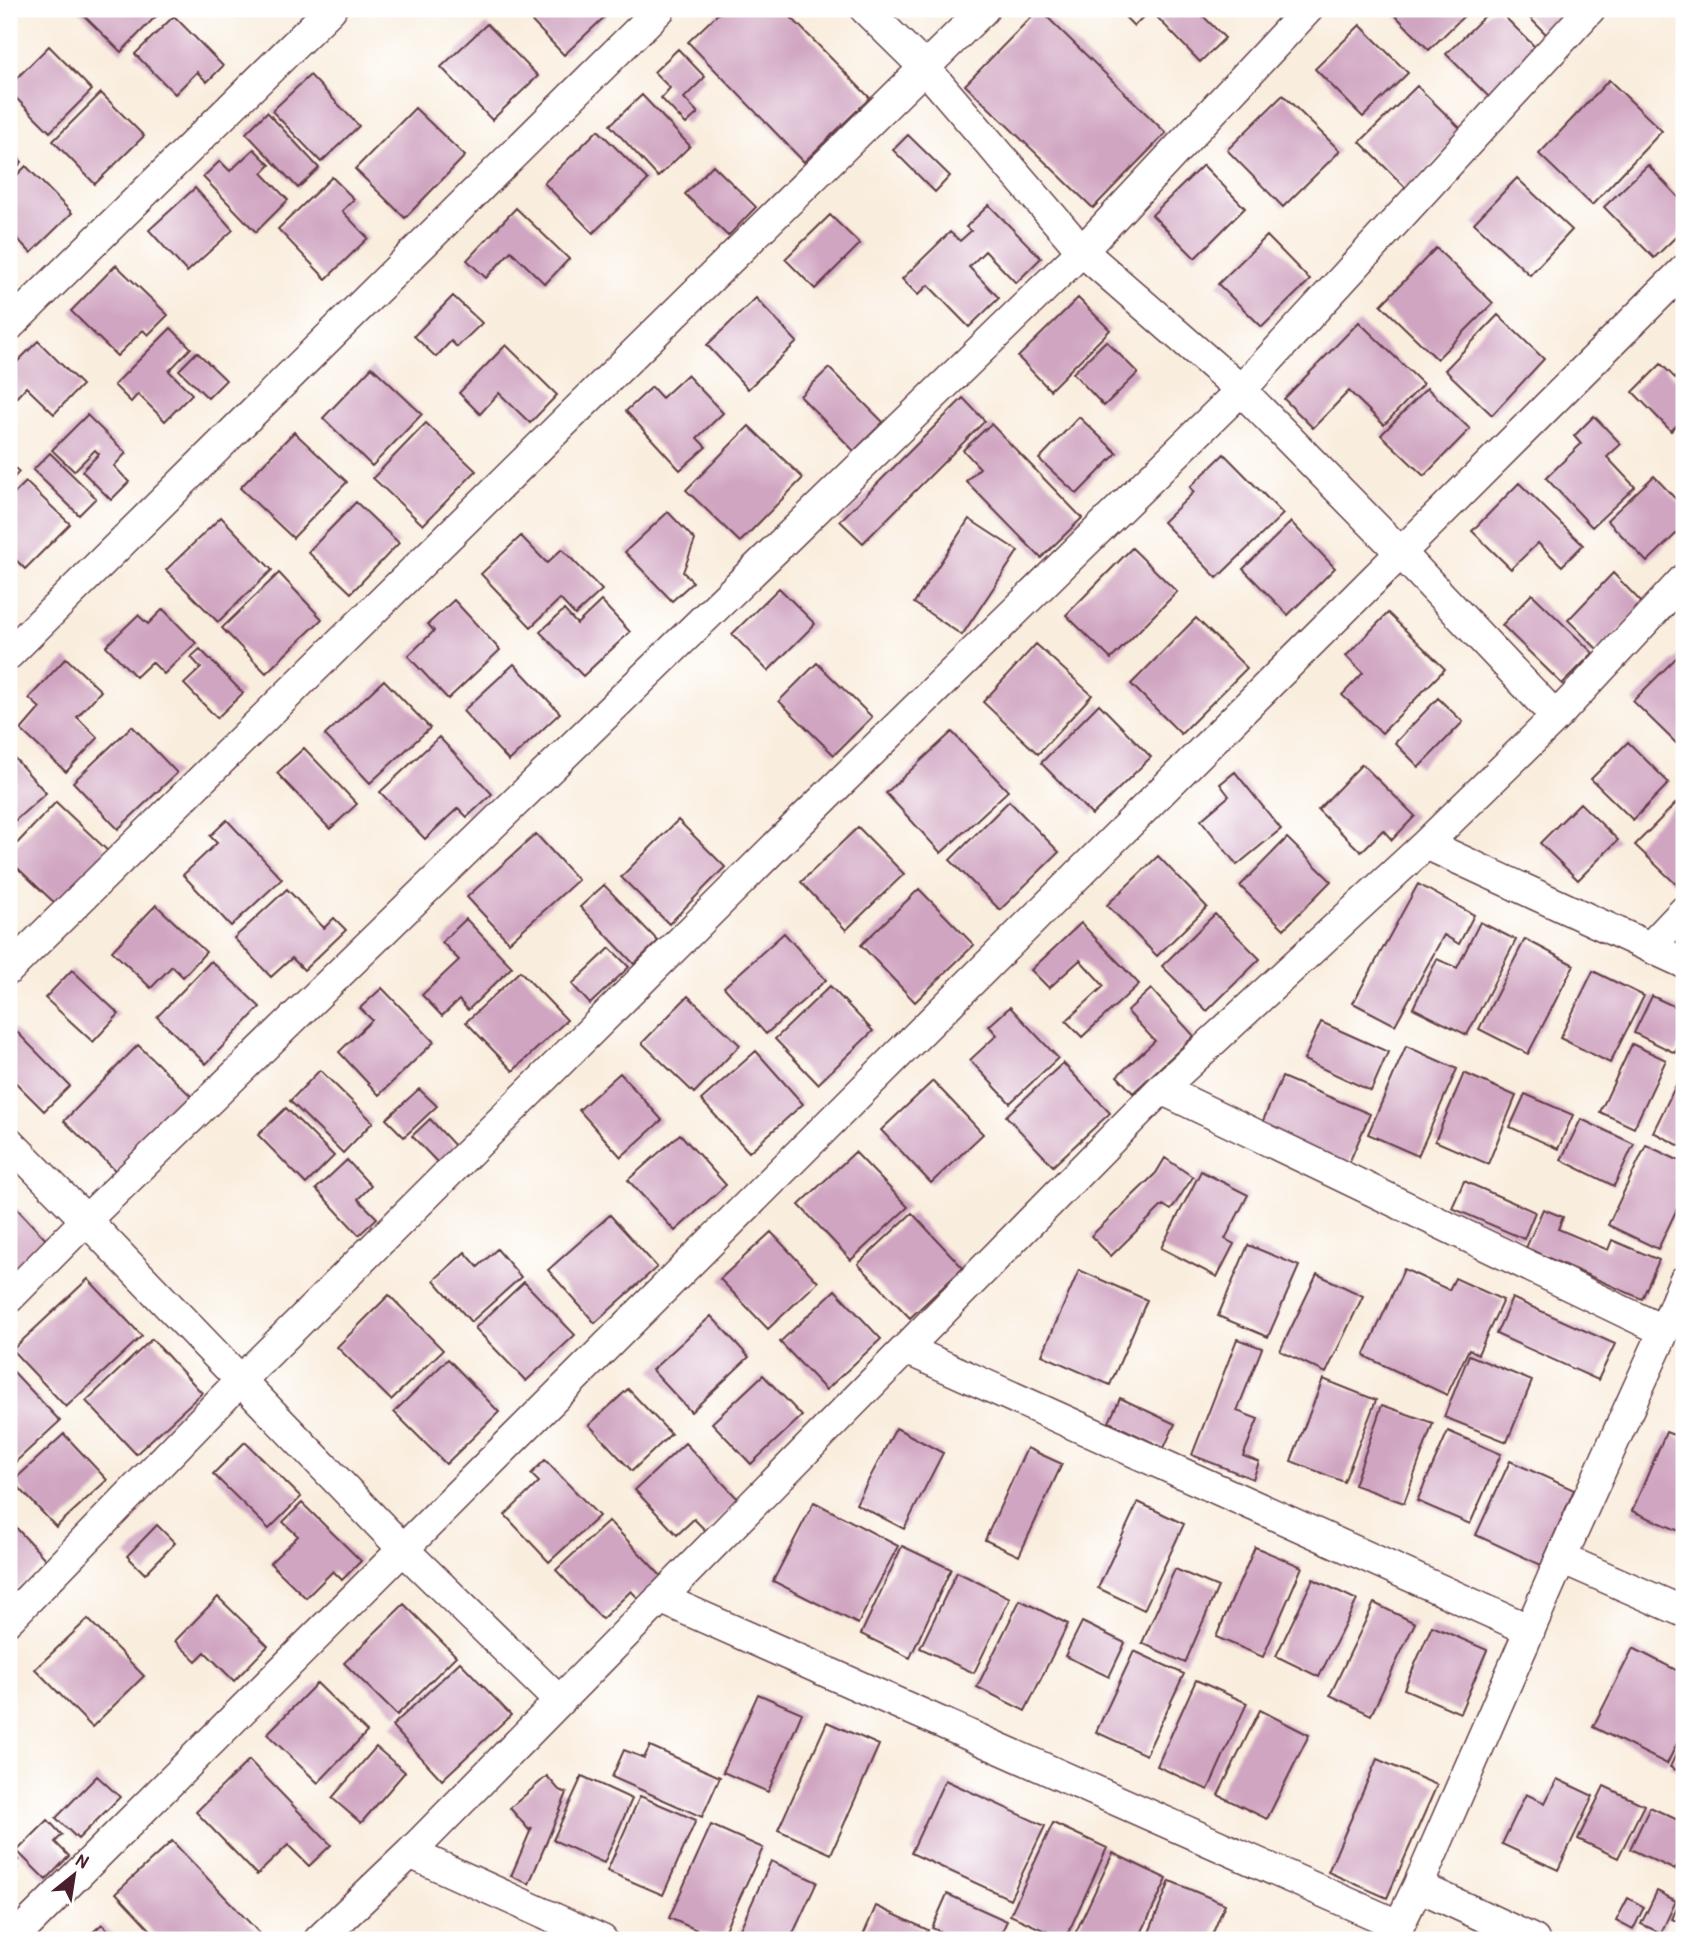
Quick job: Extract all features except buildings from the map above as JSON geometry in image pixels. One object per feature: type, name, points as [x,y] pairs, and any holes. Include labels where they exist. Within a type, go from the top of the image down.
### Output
[{"type":"street","points":[[9,326],[331,9]]},
{"type":"street","points":[[9,654],[660,9]]},
{"type":"street","points":[[865,9],[925,68],[1082,251],[1241,390],[1400,552],[1556,717]]},
{"type":"street","points":[[9,969],[984,9]]},
{"type":"street","points":[[9,1298],[1082,251],[1308,9]]},
{"type":"street","points":[[9,1619],[240,1381],[803,819],[1241,390],[1590,9]]},
{"type":"street","points":[[12,1940],[405,1551],[1684,270]]},
{"type":"street","points":[[318,1940],[410,1853],[1161,1089],[1426,845],[1556,717],[1684,579]]},
{"type":"street","points":[[1426,845],[1684,963]]},
{"type":"street","points":[[1650,947],[1684,911]]},
{"type":"street","points":[[1161,1089],[1664,1331]]},
{"type":"street","points":[[9,1142],[405,1551],[559,1701]]},
{"type":"street","points":[[660,1598],[1395,1933],[1684,1281]]},
{"type":"street","points":[[906,1349],[1530,1630]]},
{"type":"street","points":[[1561,1558],[1684,1612]]},
{"type":"street","points":[[410,1853],[602,1940]]},
{"type":"street","points":[[1418,1886],[1534,1940]]}]
